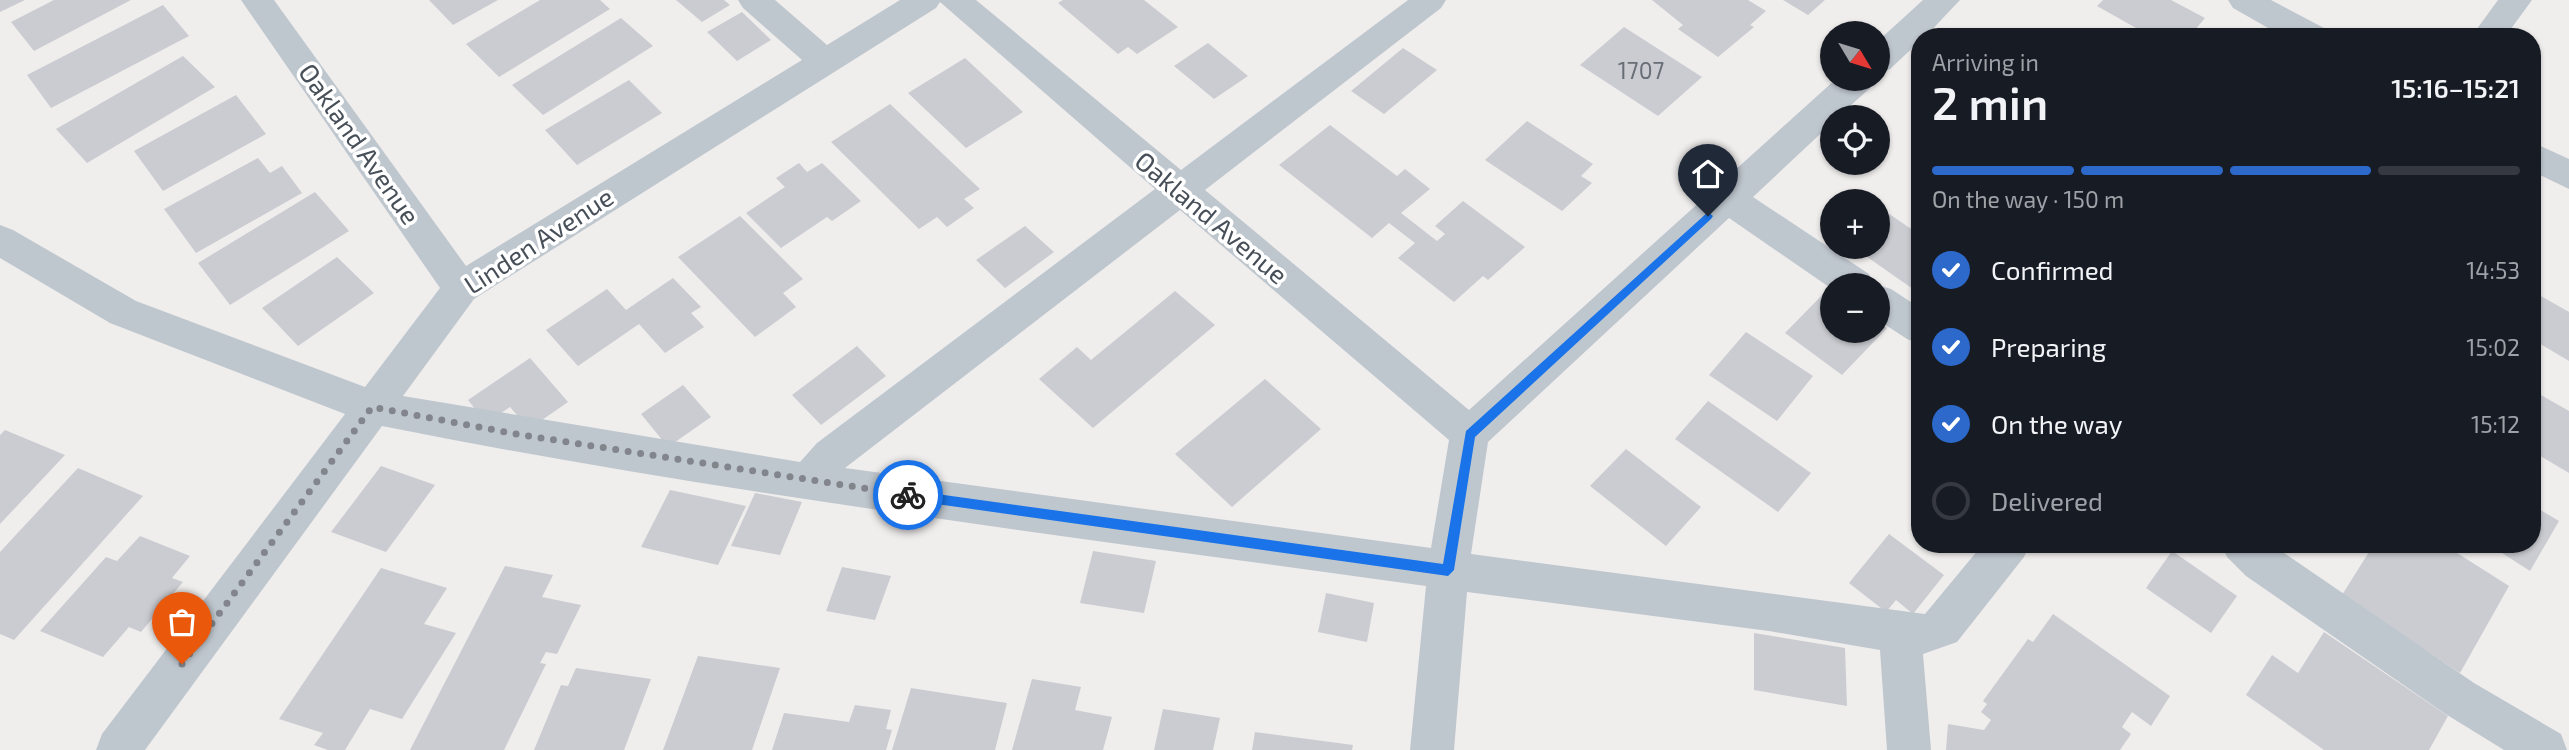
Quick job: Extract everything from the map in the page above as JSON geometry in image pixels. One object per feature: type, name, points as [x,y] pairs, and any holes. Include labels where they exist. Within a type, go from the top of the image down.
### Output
[{"type":"street","name":"Oakland Avenue","points":[[257,0],[461,288]]},
{"type":"street","points":[[754,0],[825,62]]},
{"type":"street","name":"Linden Avenue","points":[[118,750],[461,288],[925,0]]},
{"type":"street","name":"Oakland Avenue","points":[[955,0],[1178,191],[1470,434]]},
{"type":"street","points":[[809,481],[831,455],[1430,0]]},
{"type":"street","points":[[1913,28],[1944,0]]},
{"type":"street","points":[[2244,0],[2295,28]]},
{"type":"street","points":[[2494,28],[2516,0]]},
{"type":"street","points":[[1890,49],[1911,30]]},
{"type":"street","points":[[1432,750],[1448,570],[1470,434],[1845,91]]},
{"type":"street","points":[[2541,160],[2569,175]]},
{"type":"street","points":[[1727,198],[1838,273]]},
{"type":"street","points":[[0,240],[123,312],[372,407],[503,432],[809,481],[1448,570],[1769,611],[1900,634],[1925,634],[1942,628],[2002,553]]},
{"type":"street","points":[[1890,308],[1911,322]]},
{"type":"street","points":[[2252,553],[2459,698],[2545,750]]},
{"type":"street","points":[[1900,634],[1909,750]]},
{"type":"building","points":[[0,0],[25,0],[0,12]]},
{"type":"building","points":[[54,0],[131,0],[34,51],[11,22]]},
{"type":"building","points":[[429,0],[498,0],[453,25]]},
{"type":"building","points":[[540,0],[600,0],[610,9],[499,77],[466,44]]},
{"type":"building","points":[[676,0],[724,0],[730,5],[702,22]]},
{"type":"building","points":[[1063,0],[1144,0],[1178,27],[1137,54],[1128,47],[1118,54],[1058,3]]},
{"type":"building","points":[[1652,0],[1748,0],[1766,11],[1750,25],[1754,27],[1718,57],[1678,29],[1683,25]]},
{"type":"building","points":[[1783,0],[1825,0],[1808,15]]},
{"type":"building","points":[[2103,0],[2171,0],[2205,18],[2197,28],[2136,28],[2097,6]]},
{"type":"building","points":[[163,5],[189,36],[51,108],[27,75]]},
{"type":"building","points":[[742,12],[771,40],[737,61],[707,32]]},
{"type":"building","points":[[621,18],[653,46],[543,115],[512,85]]},
{"type":"building","points":[[1624,27],[1702,77],[1658,116],[1580,65]]},
{"type":"building","points":[[1208,43],[1248,76],[1214,99],[1174,66]]},
{"type":"building","points":[[1403,48],[1437,70],[1384,114],[1351,91]]},
{"type":"building","points":[[183,56],[215,87],[87,163],[56,129]]},
{"type":"building","points":[[965,58],[1023,112],[966,148],[908,93]]},
{"type":"building","points":[[629,80],[662,113],[577,165],[545,130]]},
{"type":"building","points":[[236,95],[266,134],[163,191],[134,151]]},
{"type":"building","points":[[890,104],[980,189],[964,199],[974,208],[947,227],[937,217],[919,229],[831,142]]},
{"type":"building","points":[[1527,121],[1593,164],[1581,176],[1592,183],[1562,211],[1485,160]]},
{"type":"building","points":[[1330,125],[1397,176],[1405,169],[1430,189],[1401,213],[1437,241],[1445,234],[1435,226],[1463,201],[1525,247],[1488,280],[1483,276],[1454,302],[1398,258],[1415,243],[1389,223],[1372,238],[1279,165]]},
{"type":"building","points":[[258,158],[270,173],[282,166],[302,193],[196,253],[164,209]]},
{"type":"building","points":[[799,163],[807,172],[822,163],[861,201],[832,221],[827,217],[781,248],[746,213],[785,187],[776,178]]},
{"type":"building","points":[[315,192],[349,231],[230,305],[198,263]]},
{"type":"building","points":[[1890,214],[1911,229],[1911,288],[1870,259],[1890,259]]},
{"type":"building","points":[[740,216],[803,279],[783,293],[796,307],[755,337],[678,257]]},
{"type":"building","points":[[1025,226],[1054,252],[1005,288],[976,260]]},
{"type":"building","points":[[337,257],[374,293],[298,346],[262,308]]},
{"type":"building","points":[[673,278],[701,307],[691,313],[704,327],[665,353],[639,324],[578,366],[546,330],[607,289],[626,310]]},
{"type":"building","points":[[1175,291],[1215,325],[1093,428],[1039,379],[1077,347],[1091,360]]},
{"type":"building","points":[[2541,296],[2569,312],[2569,361],[2541,344]]},
{"type":"building","points":[[1820,297],[1820,343],[1873,343],[1842,375],[1785,333]]},
{"type":"building","points":[[1746,332],[1813,376],[1777,421],[1709,375]]},
{"type":"building","points":[[857,346],[886,376],[821,425],[792,395]]},
{"type":"building","points":[[530,358],[568,402],[529,429],[510,407],[486,423],[468,400]]},
{"type":"building","points":[[1265,379],[1321,429],[1232,507],[1175,454]]},
{"type":"building","points":[[683,385],[711,417],[668,447],[641,414]]},
{"type":"building","points":[[2541,395],[2569,411],[2569,473],[2541,456]]},
{"type":"building","points":[[1708,401],[1811,473],[1778,512],[1675,439]]},
{"type":"building","points":[[5,430],[65,455],[0,524],[0,435]]},
{"type":"building","points":[[1626,449],[1701,507],[1666,546],[1590,486]]},
{"type":"building","points":[[381,466],[435,485],[386,552],[331,532]]},
{"type":"building","points":[[78,468],[143,496],[14,640],[0,634],[0,552]]},
{"type":"building","points":[[670,490],[746,506],[718,565],[641,547]]},
{"type":"building","points":[[755,493],[802,502],[780,555],[731,546]]},
{"type":"building","points":[[2541,510],[2559,521],[2541,552]]},
{"type":"building","points":[[1889,534],[1944,575],[1913,614],[1896,600],[1886,612],[1849,583]]},
{"type":"building","points":[[140,536],[190,556],[172,578],[183,582],[141,632],[129,627],[103,657],[40,631],[106,557],[117,561]]},
{"type":"building","points":[[1093,551],[1156,561],[1144,613],[1080,603]]},
{"type":"building","points":[[2171,553],[2175,553],[2237,596],[2211,633],[2146,588]]},
{"type":"building","points":[[2368,553],[2457,553],[2509,586],[2460,673],[2342,595]]},
{"type":"building","points":[[2502,553],[2540,553],[2530,571]]},
{"type":"building","points":[[505,566],[553,575],[542,597],[581,605],[557,654],[546,652],[540,663],[546,664],[504,750],[410,750]]},
{"type":"building","points":[[842,567],[891,576],[875,620],[826,611]]},
{"type":"building","points":[[381,568],[447,588],[424,624],[456,633],[402,719],[370,709],[345,750],[328,750],[314,745],[323,733],[279,719]]},
{"type":"building","points":[[1326,593],[1374,603],[1367,642],[1318,632]]},
{"type":"building","points":[[2053,614],[2170,696],[2151,726],[2132,712],[2122,727],[2131,734],[2120,750],[1946,750],[1948,724],[1984,730],[1991,720],[1981,712],[1987,704],[1983,701],[2028,639],[2033,642]]},
{"type":"building","points":[[2324,632],[2448,716],[2429,750],[2324,750],[2246,695],[2272,655],[2298,673]]},
{"type":"building","points":[[1754,633],[1845,648],[1847,706],[1754,690]]},
{"type":"building","points":[[698,656],[780,668],[752,750],[663,750]]},
{"type":"building","points":[[576,668],[651,679],[624,750],[534,750],[561,685],[568,686]]},
{"type":"building","points":[[1032,679],[1081,687],[1075,710],[1112,717],[1103,750],[1012,750]]},
{"type":"building","points":[[911,688],[1007,703],[995,750],[892,750]]},
{"type":"building","points":[[855,705],[891,710],[886,729],[892,730],[886,750],[772,750],[784,713],[849,722]]},
{"type":"building","points":[[1163,709],[1220,718],[1213,750],[1154,750]]},
{"type":"building","points":[[1255,732],[1353,745],[1352,750],[1252,750]]},
{"type":"way so far","points":[[182,664],[372,407],[489,430],[908,495]]},
{"type":"route","points":[[908,495],[1448,570],[1470,434],[1708,216]]}]
